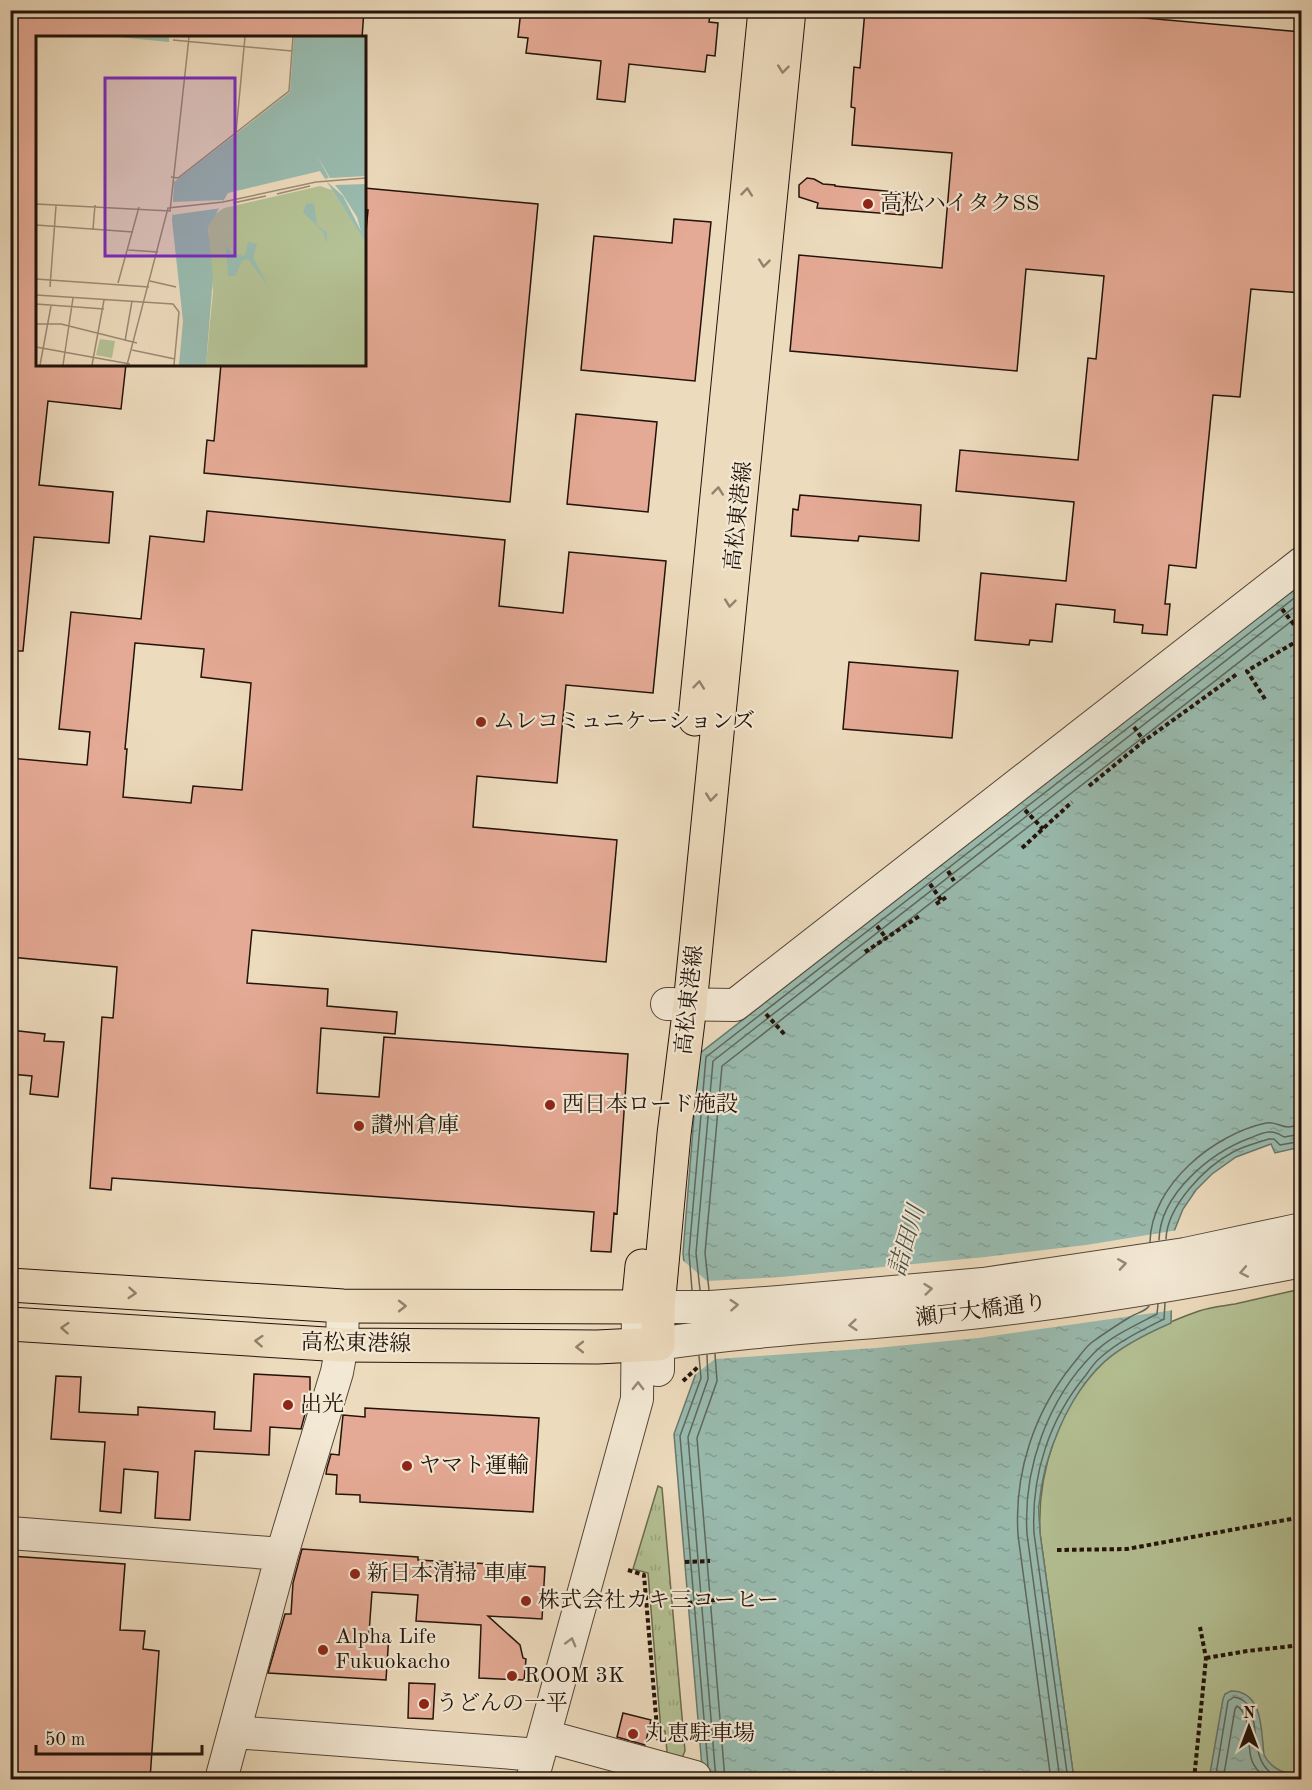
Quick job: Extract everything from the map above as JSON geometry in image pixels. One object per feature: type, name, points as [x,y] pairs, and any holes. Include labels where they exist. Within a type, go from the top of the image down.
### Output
[{"type":"main road","name":"高松東港線","points":[[10,1324],[342,1345],[597,1347],[658,1343],[658,1307],[674,1134],[678,1005],[765,10]]},
{"type":"main road","name":"高松東港線","points":[[678,1005],[789,10]]},
{"type":"main road","name":"高松東港線","points":[[10,1285],[343,1306],[658,1307]]},
{"type":"street","points":[[678,1005],[735,1005],[1302,562]]},
{"type":"street","name":"瀬戸大橋通り","points":[[658,1343],[980,1312],[1184,1269],[1302,1229]]},
{"type":"street","name":"瀬戸大橋通り","points":[[658,1307],[710,1307],[927,1290],[1084,1270],[1184,1269],[1302,1261]]},
{"type":"street","points":[[221,1779],[282,1554],[337,1372],[342,1345],[343,1306]]},
{"type":"street","points":[[547,1758],[637,1399],[658,1343]]},
{"type":"street","points":[[10,1533],[282,1554]]},
{"type":"street","points":[[235,1732],[660,1766],[695,1778]]},
{"type":"path","points":[[1265,699],[1247,671],[1302,636],[1278,603]]},
{"type":"path","points":[[1089,786],[1144,741],[1237,674]]},
{"type":"path","points":[[1129,719],[1144,741]]},
{"type":"path","points":[[1022,848],[1072,802]]},
{"type":"path","points":[[1020,804],[1042,829]]},
{"type":"path","points":[[926,878],[941,900]]},
{"type":"path","points":[[936,904],[948,896]]},
{"type":"path","points":[[865,952],[921,915]]},
{"type":"path","points":[[760,1006],[771,1022],[786,1036]]},
{"type":"path","points":[[1057,1550],[1127,1549],[1302,1517]]},
{"type":"path","points":[[685,1562],[710,1561]]},
{"type":"path","points":[[628,1570],[644,1575],[660,1766]]},
{"type":"path","points":[[688,1603],[716,1600]]},
{"type":"path","points":[[1194,1779],[1206,1658],[1200,1627]]},
{"type":"path","points":[[1206,1658],[1247,1650],[1302,1645]]},
{"type":"green space","points":[[1301,1289],[1301,1779],[1074,1780],[1040,1533],[1042,1487],[1054,1441],[1063,1420],[1074,1399],[1103,1363],[1135,1340],[1162,1326],[1203,1310]]},
{"type":"green space","points":[[658,1486],[662,1488],[685,1751],[682,1758],[668,1762],[665,1731],[661,1731],[648,1573],[633,1569]]},
{"type":"water","name":"詰田川","points":[[1301,584],[1301,1147],[1275,1153],[1271,1144],[1236,1157],[1212,1174],[1196,1190],[1183,1209],[1173,1234],[1171,1323],[1127,1345],[1104,1362],[1079,1392],[1052,1447],[1041,1486],[1040,1533],[1074,1779],[703,1779],[674,1434],[695,1376],[683,1253],[699,1054]]},
{"type":"water","points":[[1231,1691],[1242,1693],[1255,1705],[1259,1714],[1264,1755],[1267,1760],[1279,1770],[1301,1775],[1301,1779],[1209,1779],[1223,1699],[1225,1694]]},
{"type":"pier","points":[[1178,1230],[1174,1310],[978,1338],[876,1348],[715,1359],[692,1377],[680,1258],[707,1281],[781,1277],[985,1257],[1086,1245]]},
{"type":"building","points":[[10,10],[364,10],[362,36],[36,36],[36,366],[126,366],[121,409],[48,401],[39,485],[113,492],[109,543],[34,537],[23,651],[10,651]]},
{"type":"building","points":[[521,10],[666,10],[710,15],[709,22],[718,23],[715,56],[707,55],[705,72],[629,64],[625,102],[597,99],[601,61],[526,53],[528,38],[518,37]]},
{"type":"building","points":[[865,10],[1054,10],[1302,32],[1302,293],[1251,289],[1240,397],[1213,395],[1196,568],[1169,565],[1165,604],[1170,604],[1167,635],[1142,633],[1143,625],[1114,622],[1115,610],[1056,604],[1052,642],[1030,640],[1029,645],[975,640],[981,573],[1066,581],[1074,502],[956,491],[960,450],[1078,460],[1088,358],[1096,359],[1104,276],[1026,269],[1017,371],[790,351],[799,255],[942,268],[952,153],[852,145],[855,108],[851,107],[854,67],[860,68]]},
{"type":"building","points":[[807,178],[835,186],[905,193],[903,215],[817,208],[818,203],[799,197],[799,185]]},
{"type":"building","points":[[366,188],[538,204],[510,502],[204,473],[207,440],[214,441],[221,366],[366,366],[368,210],[366,210]]},
{"type":"building","points":[[674,219],[711,222],[695,381],[581,370],[594,236],[672,243]]},
{"type":"building","points":[[576,414],[657,422],[648,512],[567,504]]},
{"type":"building","points":[[800,495],[921,505],[919,541],[859,536],[858,541],[791,536],[793,509],[798,510]]},
{"type":"building","points":[[207,511],[505,540],[499,606],[563,613],[569,552],[666,561],[653,693],[566,685],[557,783],[477,776],[473,827],[617,840],[606,962],[252,930],[247,983],[328,989],[327,1006],[397,1012],[395,1034],[321,1028],[317,1093],[379,1097],[384,1037],[628,1054],[617,1214],[614,1213],[611,1252],[591,1251],[594,1212],[112,1178],[111,1190],[90,1188],[102,1017],[113,1018],[117,967],[10,957],[10,758],[87,765],[90,732],[59,729],[71,612],[141,619],[150,536],[204,542]],"holes":[[[135,643],[204,649],[201,677],[251,683],[242,790],[193,786],[191,803],[123,797]]]},
{"type":"building","points":[[849,662],[958,671],[952,738],[843,729]]},
{"type":"building","points":[[10,1030],[45,1034],[44,1041],[64,1042],[58,1097],[30,1094],[32,1076],[10,1074]]},
{"type":"building","points":[[254,1374],[310,1377],[310,1395],[301,1429],[270,1427],[269,1455],[195,1451],[190,1520],[155,1518],[158,1472],[124,1469],[121,1513],[100,1511],[105,1442],[51,1439],[56,1376],[81,1377],[79,1412],[138,1415],[138,1407],[215,1412],[214,1429],[251,1431]]},
{"type":"building","points":[[365,1408],[539,1418],[533,1512],[360,1502],[360,1495],[336,1494],[337,1475],[326,1474],[331,1454],[339,1455],[343,1415],[365,1417]]},
{"type":"building","points":[[302,1549],[418,1557],[418,1560],[545,1567],[542,1619],[488,1616],[520,1645],[523,1658],[526,1659],[524,1680],[479,1678],[481,1625],[416,1621],[418,1595],[372,1592],[369,1633],[389,1634],[386,1680],[268,1673],[285,1614],[291,1614],[293,1583]]},
{"type":"building","points":[[10,1556],[125,1564],[120,1630],[145,1631],[143,1649],[159,1651],[150,1779],[10,1778]]},
{"type":"building","points":[[409,1683],[435,1684],[433,1719],[408,1718]]},
{"type":"building","name":"丸恵駐車場","points":[[623,1713],[651,1720],[645,1745],[617,1737]]},
{"type":"place","name":"高松ハイタクSS","points":[[868,204]]},
{"type":"place","name":"ムレコミュニケーションズ","points":[[481,722]]},
{"type":"place","name":"西日本ロード施設","points":[[550,1105]]},
{"type":"place","name":"讃州倉庫","points":[[359,1126]]},
{"type":"place","name":"出光","points":[[288,1405]]},
{"type":"place","name":"ヤマト運輸","points":[[407,1466]]},
{"type":"place","name":"新日本清掃 車庫","points":[[355,1574]]},
{"type":"place","name":"株式会社カキ三コーヒー","points":[[526,1601]]},
{"type":"place","name":"Alpha Life Fukuokacho","points":[[323,1650]]},
{"type":"place","name":"ROOM 3K","points":[[512,1676]]},
{"type":"place","name":"うどんの一平","points":[[424,1704]]},
{"type":"place","name":"丸恵駐車場","points":[[633,1734]]}]
